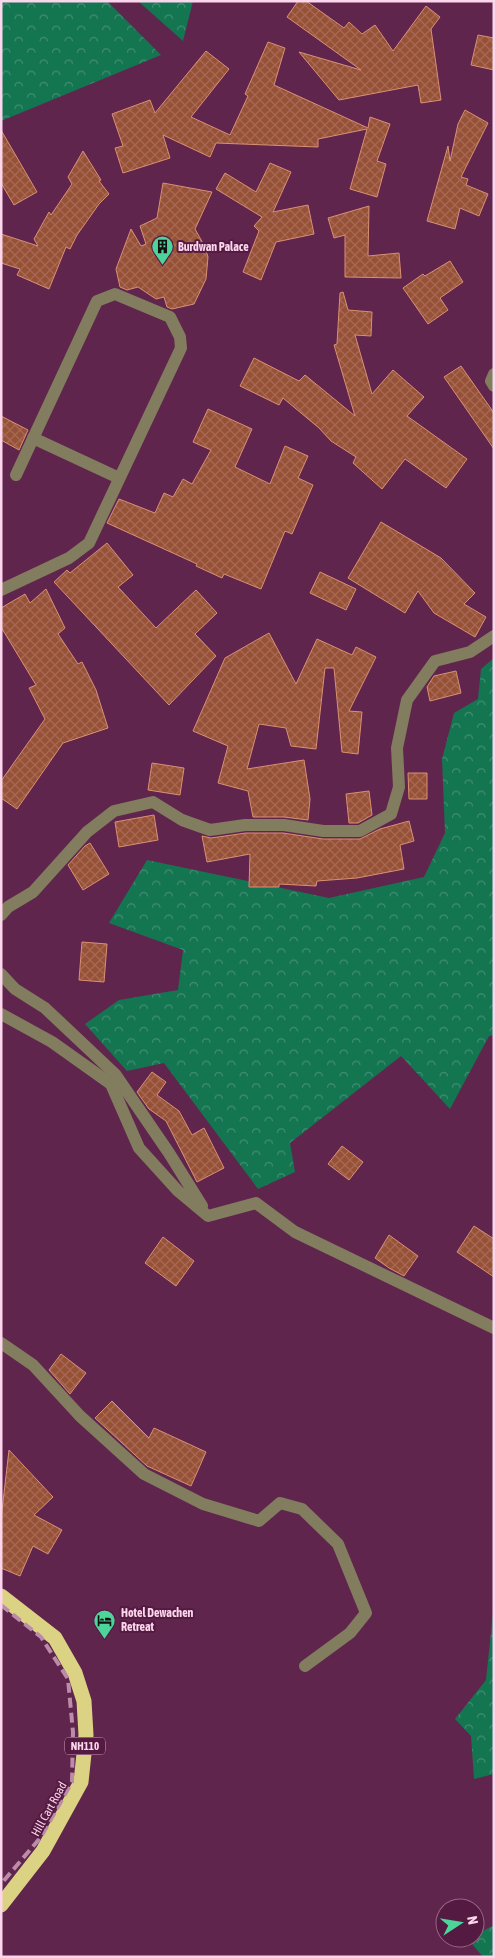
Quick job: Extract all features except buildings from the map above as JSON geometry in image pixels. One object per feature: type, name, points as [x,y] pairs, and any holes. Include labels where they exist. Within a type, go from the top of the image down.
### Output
[{"type":"highway","name":"Hill Cart Road","points":[[1,1596],[55,1638],[74,1673],[84,1701],[86,1736],[81,1782],[43,1850],[1,1905]]},
{"type":"street","points":[[1,590],[69,558],[89,543],[181,348],[180,337],[170,318],[115,294],[97,301],[16,475]]},
{"type":"street","points":[[494,374],[491,381],[494,386]]},
{"type":"street","points":[[33,438],[119,478]]},
{"type":"street","points":[[1,915],[8,907],[33,892],[87,832],[114,811],[153,802],[182,820],[210,830],[245,825],[284,825],[323,831],[360,831],[391,814],[399,787],[397,748],[407,700],[435,661],[470,652],[494,636]]},
{"type":"street","points":[[1,974],[15,989],[45,1008],[115,1074],[170,1153],[208,1216]]},
{"type":"street","points":[[1,1014],[52,1042],[111,1084],[139,1148],[178,1191],[208,1216]]},
{"type":"street","points":[[208,1216],[256,1203],[295,1232],[494,1328]]},
{"type":"street","points":[[1,1343],[32,1365],[80,1416],[144,1474],[203,1504],[260,1521],[280,1503],[302,1509],[338,1544],[366,1613],[350,1633],[305,1666]]},
{"type":"green space","points":[[1,1],[107,1],[161,55],[1,121]]},
{"type":"green space","points":[[138,1],[193,1],[183,41]]},
{"type":"green space","points":[[494,658],[494,1035],[489,1036],[450,1109],[401,1056],[290,1143],[295,1172],[258,1189],[164,1063],[127,1071],[85,1024],[119,1000],[178,990],[183,950],[109,923],[147,860],[329,898],[424,877],[445,833],[442,759],[454,713],[478,699],[481,669]]},
{"type":"green space","points":[[494,1604],[494,1774],[474,1779],[471,1736],[455,1719],[486,1680]]},
{"type":"green space","points":[[494,1925],[494,1957],[483,1957],[476,1948],[485,1948],[485,1930]]},
{"type":"railway","points":[[1,1605],[41,1637],[68,1679],[73,1732],[72,1782],[41,1837],[1,1884]]},
{"type":"place","name":"Burdwan Palace","points":[[162,266]]},
{"type":"place","name":"Hotel Dewachen Retreat","points":[[105,1639]]}]
